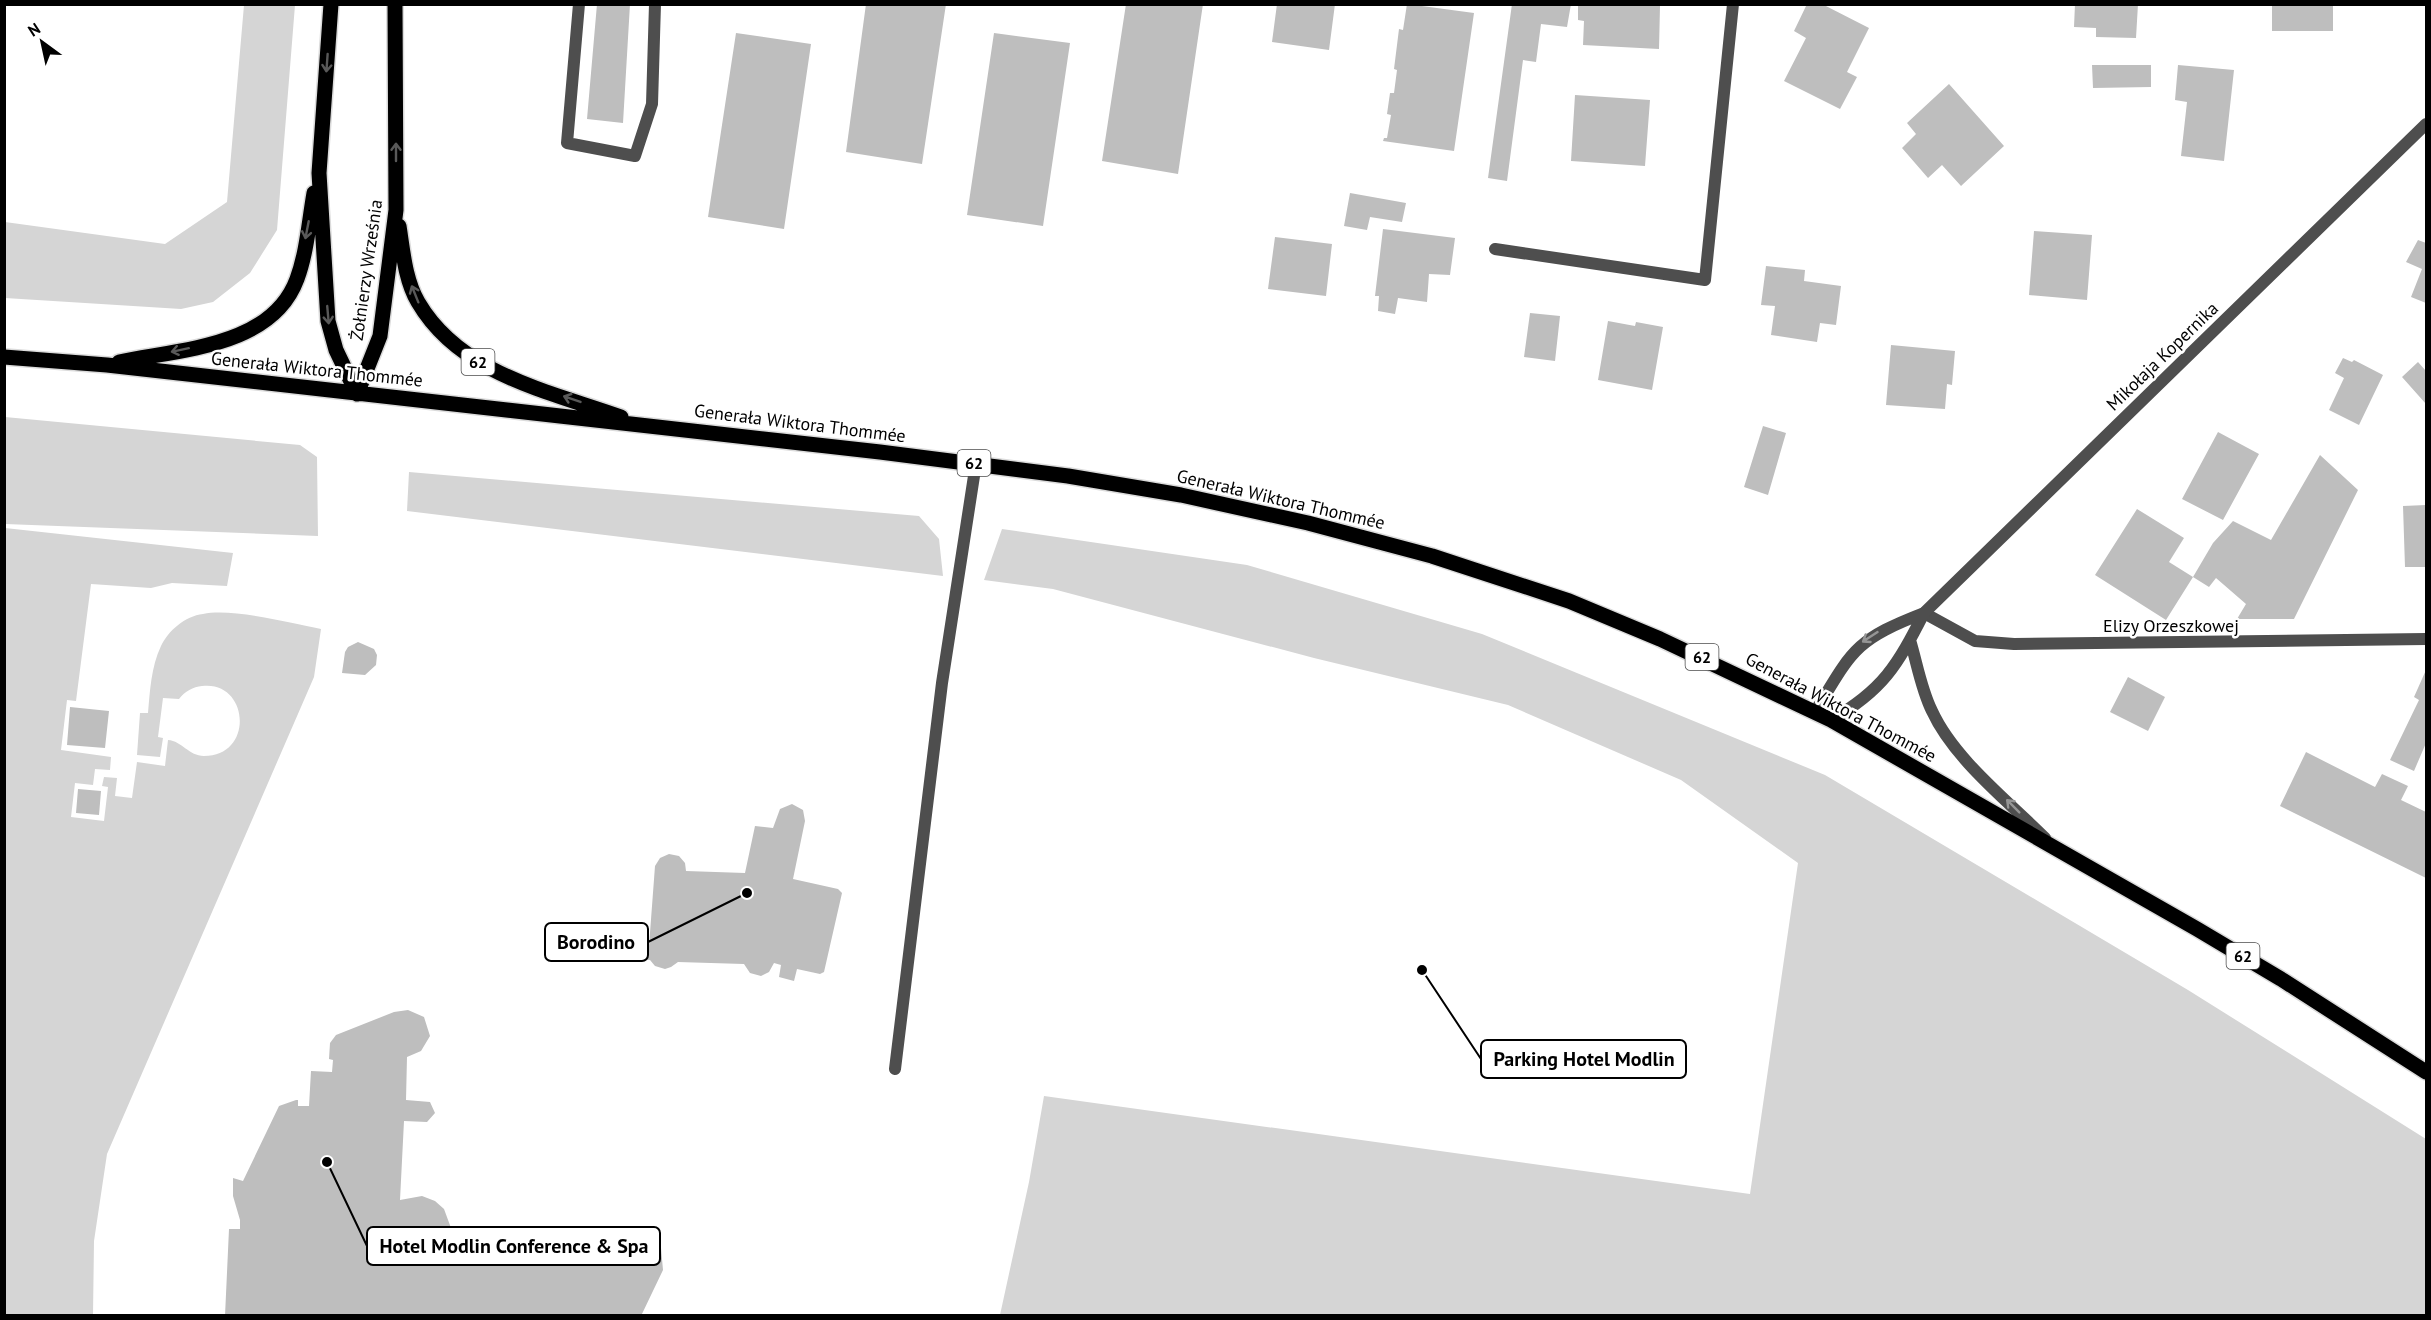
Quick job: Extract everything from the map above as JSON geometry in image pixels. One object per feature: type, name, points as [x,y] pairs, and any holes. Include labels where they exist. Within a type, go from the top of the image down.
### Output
[{"type":"main road","name":"Żołnierzy Września","points":[[331,4],[319,173],[328,321],[336,350],[357,394]]},
{"type":"main road","name":"Żołnierzy Września","points":[[357,394],[380,336],[396,210],[395,4]]},
{"type":"main road","points":[[107,365],[219,341],[247,333],[270,320],[286,302],[297,278],[319,173]]},
{"type":"main road","name":"62","points":[[396,210],[407,274],[417,301],[452,343],[471,358],[499,374],[647,426]]},
{"type":"main road","name":"Generała Wiktora Thommée","points":[[4,357],[107,365],[976,463],[1181,495],[1308,523],[1432,556],[1569,602],[1650,634],[1831,720],[2281,978],[2427,1072]]},
{"type":"street","points":[[579,4],[567,143],[635,156],[652,104],[655,4]]},
{"type":"street","points":[[1495,249],[1705,280],[1733,4]]},
{"type":"street","name":"Mikołaja Kopernika","points":[[1831,720],[1855,706],[1887,678],[1924,614],[2427,124]]},
{"type":"street","points":[[895,1069],[942,683],[976,463]]},
{"type":"street","name":"Mikołaja Kopernika","points":[[1815,712],[1851,652],[1862,642],[1891,626],[1924,614]]},
{"type":"street","name":"Elizy Orzeszkowej","points":[[1924,614],[1975,641],[2014,644],[2427,639]]},
{"type":"street","points":[[1910,640],[1931,710],[1942,730],[1955,747],[2055,847]]},
{"type":"shaded area","points":[[244,5],[295,5],[277,230],[250,273],[213,302],[181,309],[5,298],[5,222],[165,244],[227,202]]},
{"type":"shaded area","points":[[5,417],[300,445],[317,457],[318,536],[5,524]]},
{"type":"shaded area","points":[[409,472],[919,516],[939,539],[943,576],[407,511]]},
{"type":"shaded area","points":[[5,528],[233,553],[227,586],[172,583],[151,588],[91,584],[76,701],[67,700],[61,750],[111,757],[110,770],[95,769],[93,785],[75,783],[71,817],[104,821],[108,787],[102,786],[104,777],[117,778],[115,796],[132,798],[137,762],[165,766],[168,740],[194,754],[204,756],[220,753],[232,744],[238,732],[240,719],[237,706],[229,694],[218,687],[202,686],[189,690],[179,699],[163,698],[158,737],[163,738],[160,757],[137,755],[140,713],[148,713],[155,662],[164,640],[178,625],[196,615],[230,613],[321,629],[314,677],[107,1154],[94,1241],[93,1315],[5,1315]]},
{"type":"shaded area","points":[[1002,529],[1247,565],[1482,634],[1825,775],[2188,990],[2426,1139],[2426,1315],[1000,1315],[1029,1182],[1044,1096],[1750,1194],[1798,863],[1681,780],[1508,705],[1314,658],[1053,589],[984,580]]},
{"type":"building","points":[[597,4],[630,4],[623,123],[587,119]]},
{"type":"building","points":[[866,4],[946,4],[922,164],[846,152]]},
{"type":"building","points":[[1126,4],[1203,4],[1178,174],[1102,161]]},
{"type":"building","points":[[1277,4],[1335,4],[1329,50],[1272,42]]},
{"type":"building","points":[[1407,4],[1474,13],[1454,151],[1383,141],[1387,138],[1391,115],[1387,114],[1390,93],[1394,93],[1397,70],[1394,69],[1399,29],[1403,30]]},
{"type":"building","points":[[1512,4],[1571,4],[1567,27],[1541,24],[1536,62],[1523,60],[1507,181],[1488,178]]},
{"type":"building","points":[[1578,4],[1660,6],[1659,49],[1583,45],[1584,21],[1578,20]]},
{"type":"building","points":[[1807,4],[1822,4],[1869,28],[1847,72],[1857,77],[1840,109],[1784,81],[1806,38],[1794,31]]},
{"type":"building","points":[[2075,4],[2138,4],[2136,38],[2096,37],[2096,28],[2074,27]]},
{"type":"building","points":[[2272,4],[2333,4],[2333,31],[2272,31]]},
{"type":"building","points":[[736,33],[811,44],[784,229],[708,217]]},
{"type":"building","points":[[994,33],[1070,43],[1043,226],[967,215]]},
{"type":"building","points":[[2092,65],[2151,65],[2151,87],[2093,88]]},
{"type":"building","points":[[2178,65],[2234,70],[2224,161],[2181,156],[2187,102],[2175,100]]},
{"type":"building","points":[[1949,84],[2004,146],[1961,186],[1942,165],[1928,178],[1902,148],[1916,134],[1907,123]]},
{"type":"building","points":[[1575,95],[1650,100],[1645,166],[1571,161]]},
{"type":"building","points":[[1350,193],[1406,203],[1402,222],[1370,217],[1367,230],[1344,226]]},
{"type":"building","points":[[1383,229],[1455,238],[1450,275],[1429,274],[1427,302],[1398,298],[1395,314],[1378,311],[1379,296],[1375,296]]},
{"type":"building","points":[[2034,231],[2092,235],[2087,300],[2029,295]]},
{"type":"building","points":[[1275,237],[1332,244],[1326,296],[1268,289]]},
{"type":"building","points":[[2418,240],[2426,243],[2426,303],[2411,297],[2422,269],[2406,262]]},
{"type":"building","points":[[1766,266],[1805,270],[1804,281],[1841,286],[1836,325],[1820,323],[1817,342],[1771,335],[1775,306],[1761,305]]},
{"type":"building","points":[[1530,313],[1560,316],[1555,361],[1524,357]]},
{"type":"building","points":[[1608,321],[1635,326],[1636,322],[1663,327],[1652,390],[1598,380]]},
{"type":"building","points":[[1891,345],[1955,351],[1952,385],[1947,384],[1945,409],[1886,405]]},
{"type":"building","points":[[2343,358],[2352,362],[2354,360],[2383,375],[2359,425],[2329,410],[2344,378],[2335,373]]},
{"type":"building","points":[[2418,362],[2426,371],[2426,404],[2402,377]]},
{"type":"building","points":[[1763,426],[1786,433],[1768,495],[1744,487]]},
{"type":"building","points":[[2218,432],[2259,454],[2223,520],[2182,499]]},
{"type":"building","points":[[2320,455],[2358,490],[2294,619],[2237,619],[2246,604],[2216,578],[2209,587],[2193,577],[2213,543],[2233,521],[2271,540]]},
{"type":"building","points":[[2426,505],[2426,567],[2405,567],[2403,506]]},
{"type":"building","points":[[2137,509],[2184,538],[2169,562],[2193,577],[2166,620],[2095,575]]},
{"type":"building","points":[[358,642],[374,649],[377,655],[376,665],[365,675],[342,673],[345,652],[348,647]]},
{"type":"building","points":[[2426,670],[2426,743],[2414,771],[2390,760],[2419,700],[2414,697]]},
{"type":"building","points":[[2128,677],[2165,697],[2148,731],[2110,712]]},
{"type":"building","points":[[70,707],[109,711],[105,748],[67,745]]},
{"type":"building","points":[[2306,752],[2375,787],[2382,774],[2408,786],[2401,800],[2426,812],[2426,878],[2280,806]]},
{"type":"building","points":[[78,789],[101,791],[99,815],[76,813]]},
{"type":"building","points":[[792,804],[803,810],[805,821],[793,879],[838,889],[842,893],[824,972],[820,974],[797,969],[794,981],[779,977],[781,965],[774,963],[769,972],[761,976],[750,973],[744,964],[678,962],[665,969],[655,966],[650,960],[628,959],[630,945],[649,946],[655,866],[660,858],[669,854],[679,856],[685,863],[686,871],[745,873],[755,826],[773,828],[780,809]]},
{"type":"building","points":[[408,1010],[424,1017],[430,1036],[421,1051],[407,1057],[406,1100],[430,1102],[435,1113],[427,1122],[404,1121],[400,1200],[422,1196],[435,1201],[444,1209],[451,1228],[449,1241],[443,1250],[618,1257],[622,1247],[629,1240],[643,1236],[652,1238],[661,1248],[663,1270],[641,1316],[225,1316],[229,1229],[240,1229],[240,1220],[233,1196],[233,1178],[243,1181],[279,1106],[298,1100],[298,1106],[309,1106],[311,1071],[332,1072],[333,1060],[329,1059],[330,1043],[336,1035],[394,1012]]},
{"type":"place","name":"Borodino","points":[[747,893]]},
{"type":"place","name":"Parking Hotel Modlin","points":[[1422,970]]},
{"type":"place","name":"Hotel Modlin Conference & Spa","points":[[327,1162]]}]
